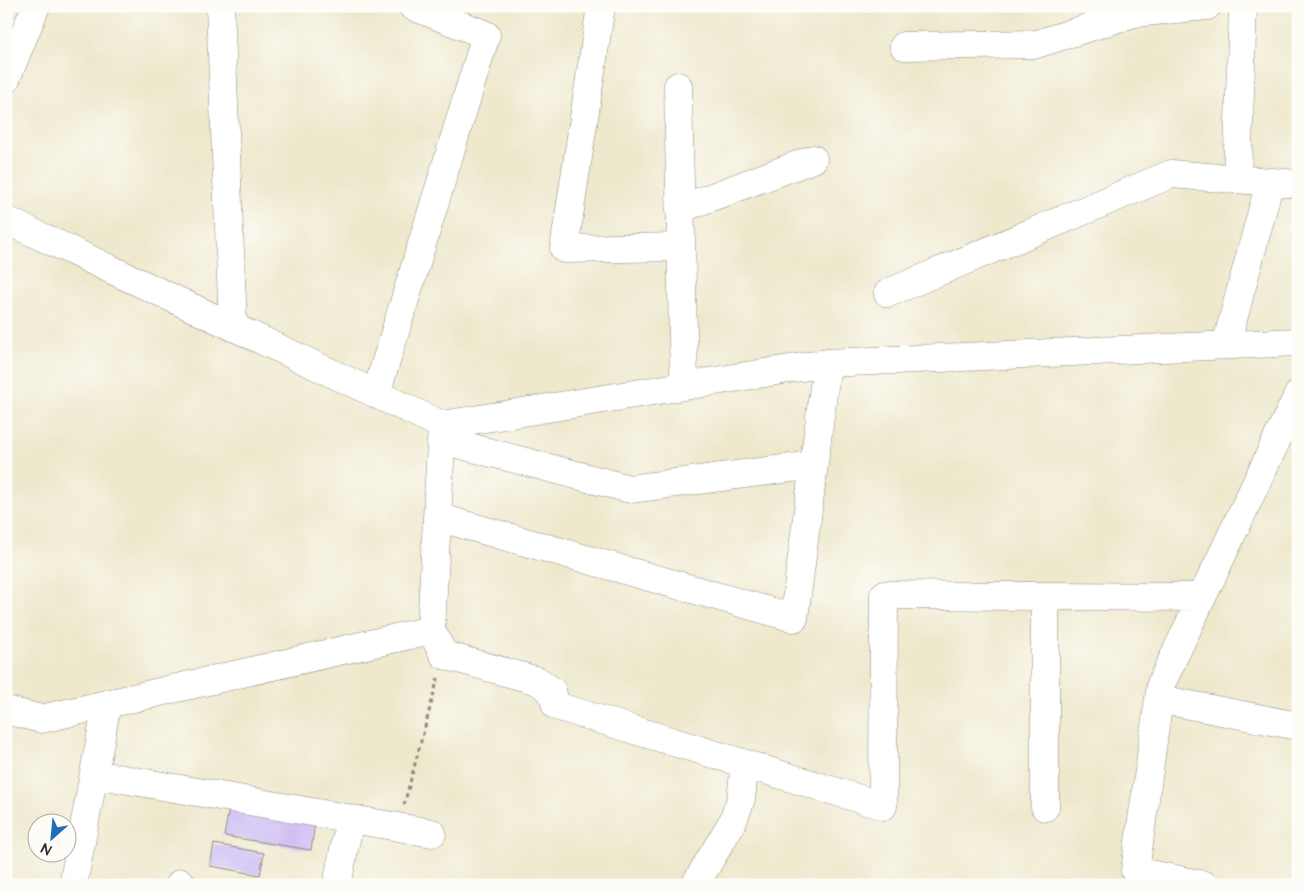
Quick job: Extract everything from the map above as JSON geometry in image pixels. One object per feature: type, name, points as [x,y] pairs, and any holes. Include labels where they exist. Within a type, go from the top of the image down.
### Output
[{"type":"street","points":[[6,79],[36,6]]},
{"type":"street","points":[[220,6],[233,327]]},
{"type":"street","points":[[376,394],[486,35],[412,6]]},
{"type":"street","points":[[601,6],[564,249],[681,247]]},
{"type":"street","points":[[904,46],[1037,44],[1134,13],[1207,6]]},
{"type":"street","points":[[1237,179],[1243,6]]},
{"type":"street","points":[[678,86],[684,386]]},
{"type":"street","points":[[680,209],[813,159]]},
{"type":"street","points":[[888,293],[1171,174],[1298,184]]},
{"type":"street","points":[[1226,345],[1270,182]]},
{"type":"street","points":[[6,220],[376,394],[442,433],[630,489],[814,465]]},
{"type":"street","points":[[442,433],[684,386],[826,363],[1298,342]]},
{"type":"street","points":[[437,517],[794,618],[826,363]]},
{"type":"street","points":[[1204,885],[1167,881],[1135,871],[1161,684],[1298,395]]},
{"type":"street","points":[[442,433],[431,630],[444,655],[538,681],[552,691],[556,706],[883,806],[884,595],[1202,597]]},
{"type":"street","points":[[1045,807],[1046,596]]},
{"type":"street","points":[[6,710],[41,720],[431,630]]},
{"type":"street","points":[[1159,699],[1298,726]]},
{"type":"street","points":[[73,885],[107,704]]},
{"type":"street","points":[[695,885],[733,822],[740,799],[746,764]]},
{"type":"street","points":[[94,774],[432,833]]},
{"type":"street","points":[[337,885],[350,818]]},
{"type":"path","points":[[399,827],[444,655]]},
{"type":"building","points":[[229,809],[315,823],[311,850],[224,836]]},
{"type":"building","points":[[214,844],[264,853],[260,875],[210,866]]}]
